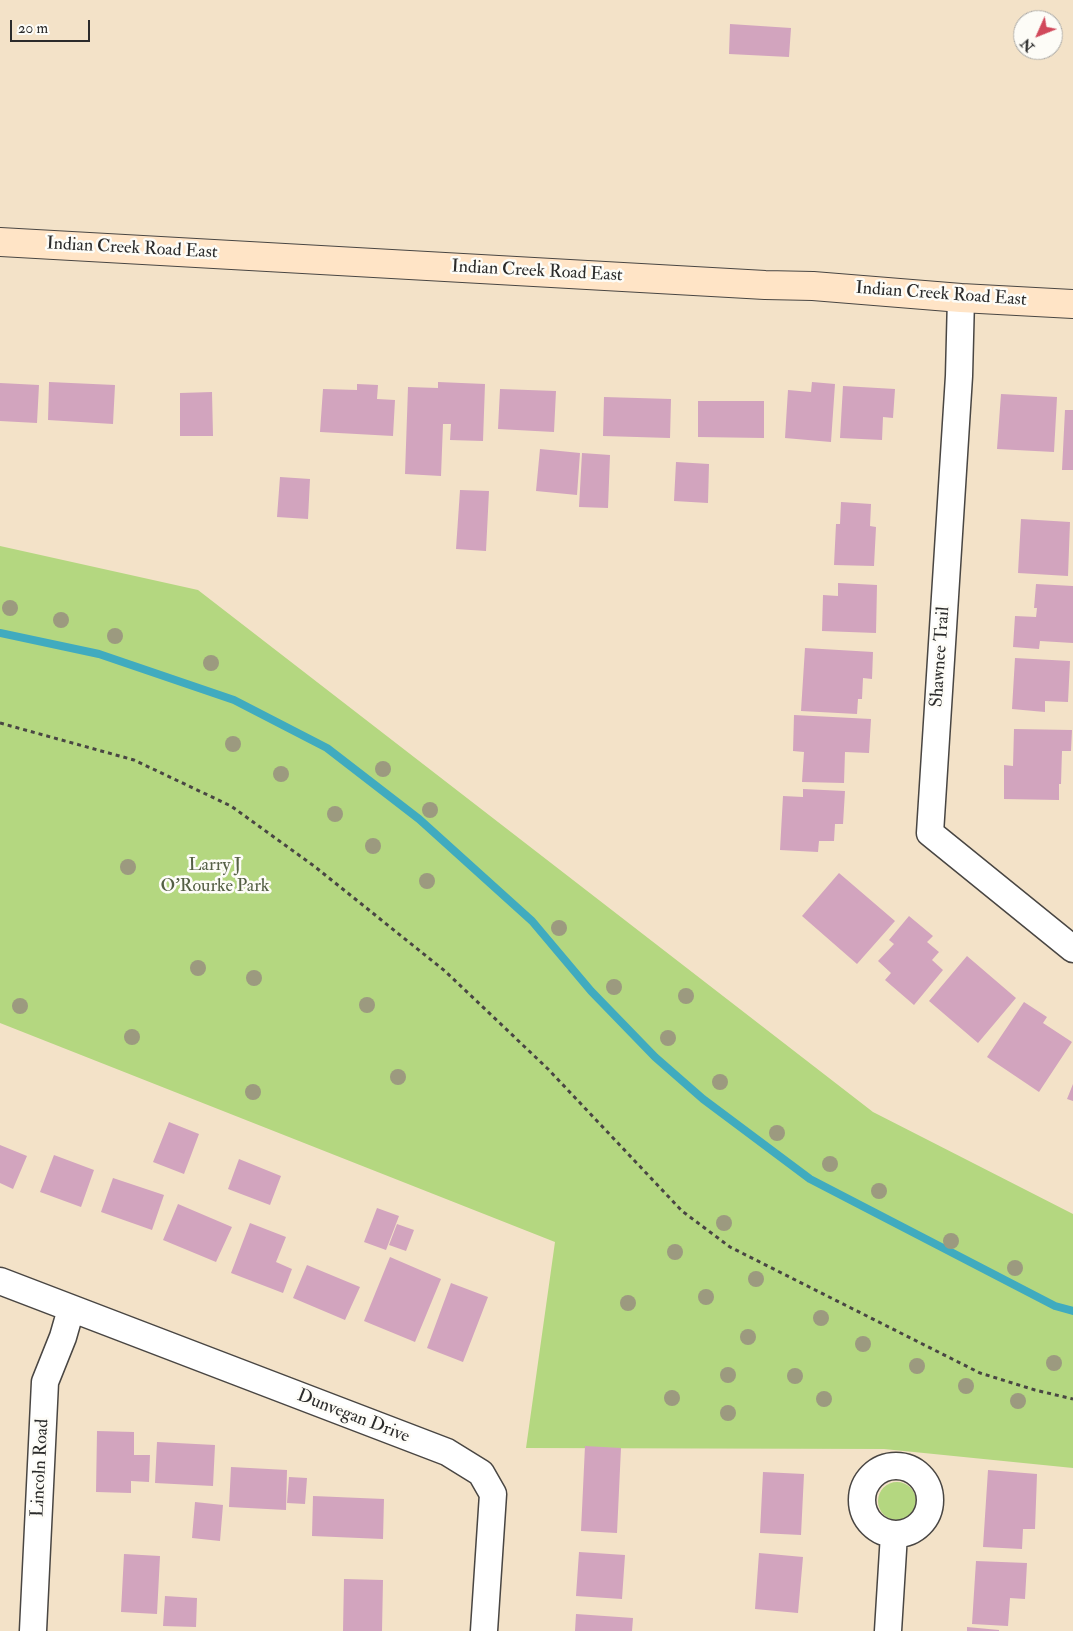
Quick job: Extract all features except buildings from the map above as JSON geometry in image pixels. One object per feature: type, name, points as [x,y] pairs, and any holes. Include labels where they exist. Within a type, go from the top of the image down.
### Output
[{"type":"main road","name":"Indian Creek Road East","points":[[0,242],[765,285],[813,286],[961,298],[1073,304]]},
{"type":"street","name":"Shawnee Trail","points":[[961,298],[959,376],[930,833],[1073,949]]},
{"type":"street","name":"Dunvegan Drive","points":[[0,1281],[447,1452],[481,1473],[493,1494],[484,1631]]},
{"type":"street","name":"Lincoln Road","points":[[33,1631],[45,1382],[63,1337],[70,1309]]},
{"type":"street","points":[[888,1631],[894,1534]]},
{"type":"path","points":[[0,723],[134,760],[231,806],[314,866],[445,971],[548,1069],[682,1211],[730,1247],[980,1373],[1034,1390],[1073,1399]]},
{"type":"green space","name":"Larry J O'Rourke Park","points":[[0,546],[198,590],[873,1112],[1073,1214],[1073,1468],[884,1449],[526,1448],[555,1242],[0,1023]]},
{"type":"green space","points":[[897,1482],[910,1488],[916,1501],[910,1514],[897,1520],[884,1514],[878,1501],[884,1488]]},
{"type":"waterway","points":[[0,633],[99,654],[234,700],[327,748],[419,819],[532,921],[591,991],[655,1057],[703,1099],[810,1179],[1055,1306],[1073,1311]]}]
